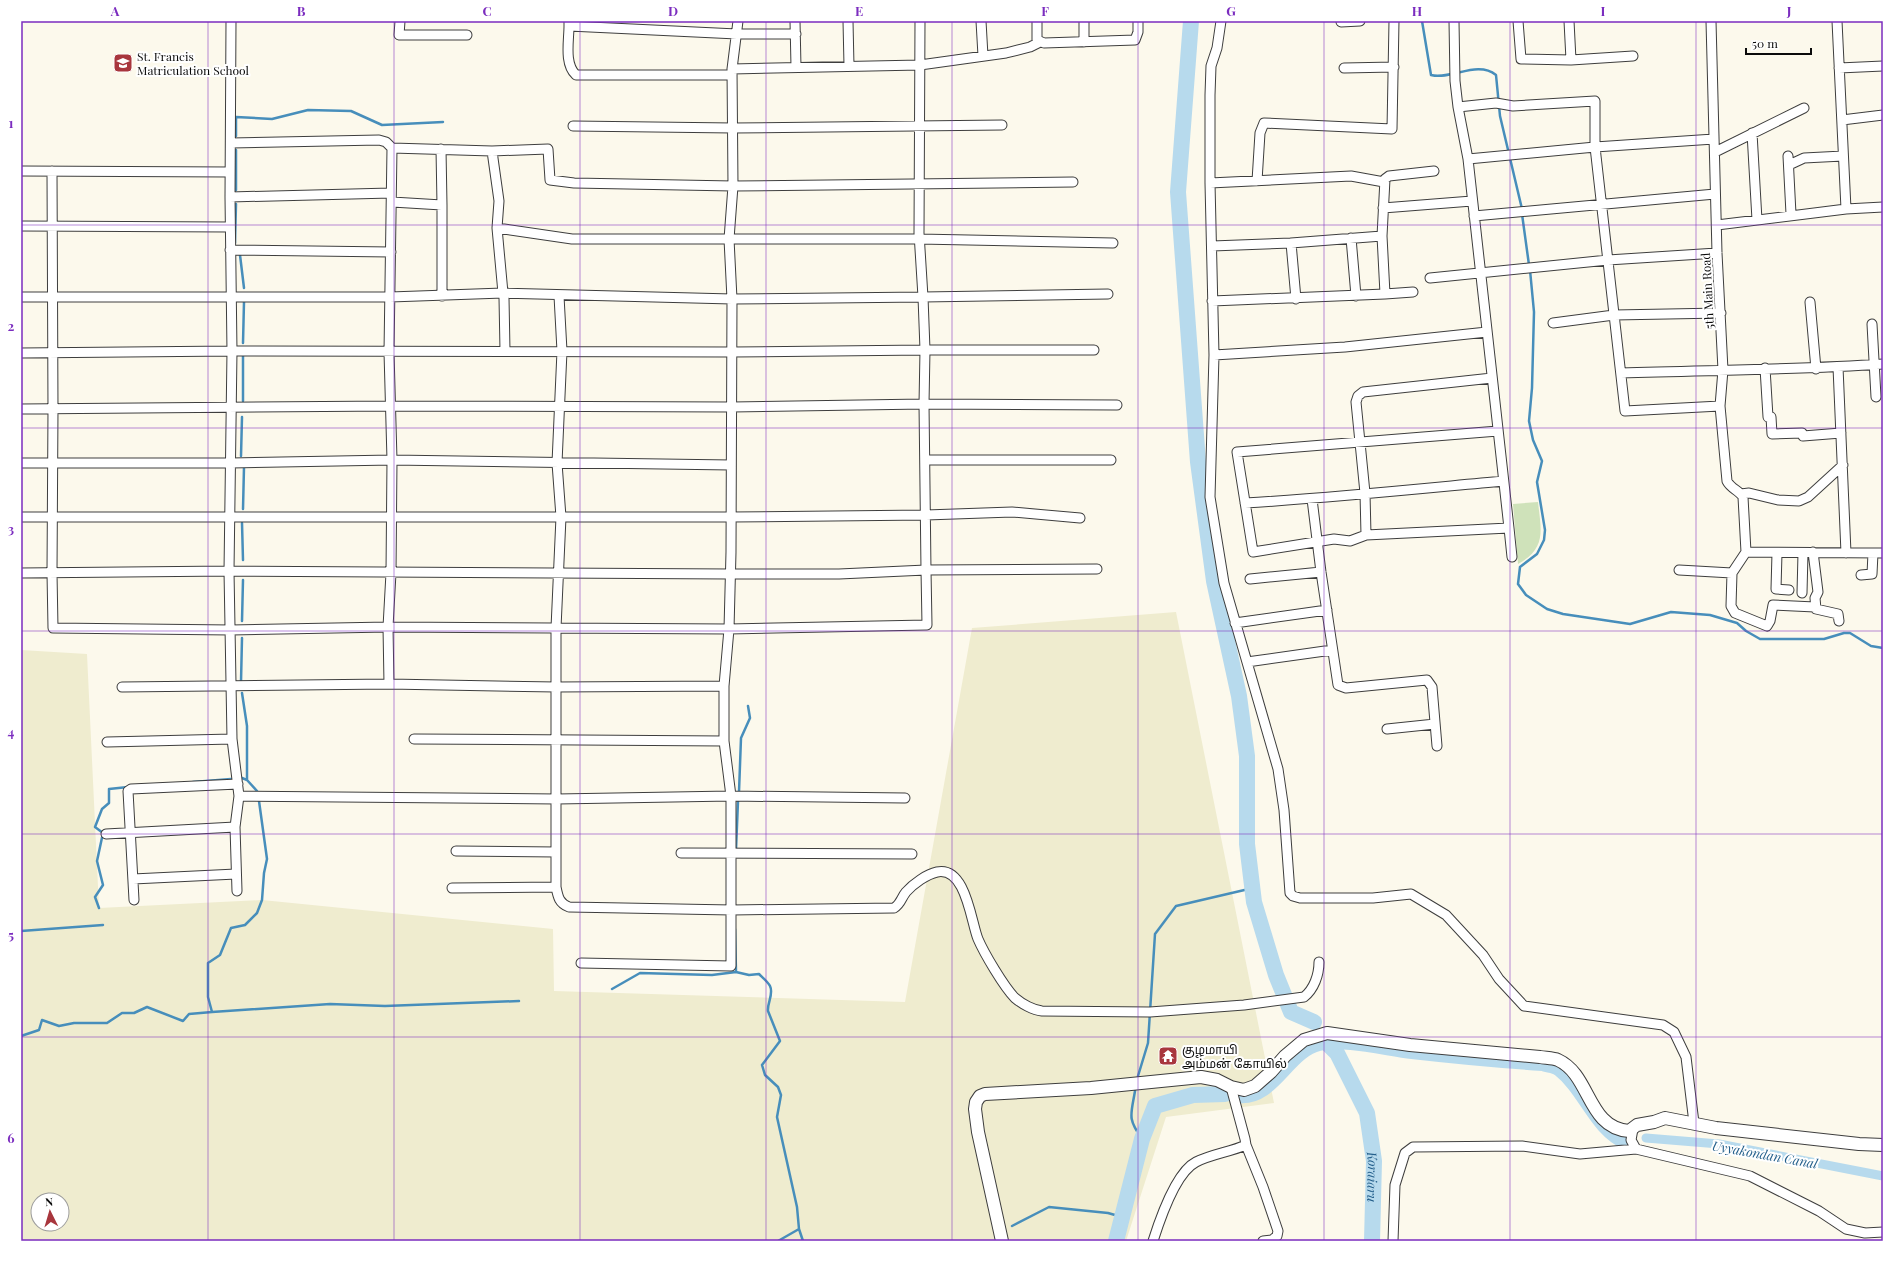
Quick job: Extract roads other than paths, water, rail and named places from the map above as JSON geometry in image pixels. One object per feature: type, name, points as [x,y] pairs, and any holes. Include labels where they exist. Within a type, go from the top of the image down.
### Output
[{"type":"street","points":[[231,21],[230,250],[232,351],[229,571],[232,739],[239,796],[235,827],[237,891]]},
{"type":"street","points":[[400,21],[400,35],[466,35]]},
{"type":"street","points":[[581,963],[731,966],[731,796],[724,741],[724,686],[729,629],[731,552],[732,299],[728,239],[732,186],[732,72],[738,21]]},
{"type":"street","points":[[795,21],[796,67]]},
{"type":"street","points":[[848,21],[849,66]]},
{"type":"street","points":[[52,171],[54,409],[52,573],[54,628],[231,630],[388,626],[729,629],[927,625],[924,404],[925,350],[920,239],[920,21]]},
{"type":"street","points":[[981,21],[983,56]]},
{"type":"street","points":[[1037,21],[1037,37],[1040,42]]},
{"type":"street","points":[[1084,21],[1084,42]]},
{"type":"street","points":[[796,34],[737,34],[569,23],[568,60],[570,70],[576,75],[732,72],[796,67],[920,65],[1006,53],[1030,47],[1040,42],[1135,40],[1138,32],[1138,21]]},
{"type":"street","points":[[1221,21],[1217,48],[1211,66],[1210,183],[1214,356],[1210,498],[1224,583],[1278,769],[1284,810],[1288,888],[1293,896],[1300,898],[1373,898],[1411,894],[1446,915],[1483,955],[1499,979],[1524,1006],[1663,1025],[1674,1032],[1686,1057],[1694,1123]]},
{"type":"street","points":[[1342,22],[1360,21]]},
{"type":"street","points":[[1257,181],[1260,133],[1264,124],[1392,129],[1394,21]]},
{"type":"street","points":[[1454,21],[1455,81],[1458,107],[1468,159],[1512,557]]},
{"type":"street","points":[[1518,21],[1521,59],[1571,60],[1634,56]]},
{"type":"street","points":[[1569,21],[1571,60]]},
{"type":"street","name":"5th Main Road","points":[[1711,21],[1717,253],[1723,370],[1720,406],[1727,482],[1730,487],[1741,494]]},
{"type":"street","points":[[1837,21],[1846,208]]},
{"type":"street","points":[[1839,68],[1883,66]]},
{"type":"street","points":[[1344,68],[1394,67]]},
{"type":"street","points":[[1458,107],[1496,103],[1513,106],[1595,101],[1595,146],[1625,411],[1720,406]]},
{"type":"street","points":[[1715,152],[1804,108]]},
{"type":"street","points":[[1842,120],[1883,115]]},
{"type":"street","points":[[573,126],[733,128],[1002,125]]},
{"type":"street","points":[[1752,133],[1757,220]]},
{"type":"street","points":[[1468,159],[1595,146],[1714,139]]},
{"type":"street","points":[[230,143],[379,140],[386,142],[392,148],[492,151],[548,149],[550,180],[574,183],[732,186],[1073,182]]},
{"type":"street","points":[[388,684],[392,460],[392,406],[389,352],[392,148]]},
{"type":"street","points":[[441,149],[442,296]]},
{"type":"street","points":[[492,151],[499,201],[498,228],[502,293],[504,298],[506,351]]},
{"type":"street","points":[[1788,156],[1791,214]]},
{"type":"street","points":[[1789,165],[1804,158],[1843,156]]},
{"type":"street","points":[[21,171],[230,172]]},
{"type":"street","points":[[1385,294],[1382,236],[1384,182],[1389,176],[1434,171]]},
{"type":"street","points":[[1210,183],[1351,176],[1384,182]]},
{"type":"street","points":[[1474,216],[1715,194]]},
{"type":"street","points":[[230,197],[391,198],[442,205]]},
{"type":"street","points":[[1383,208],[1472,201]]},
{"type":"street","points":[[1717,225],[1791,214],[1846,208],[1883,207]]},
{"type":"street","points":[[21,226],[230,227]]},
{"type":"street","points":[[498,228],[572,239],[920,239],[1113,243]]},
{"type":"street","points":[[1212,246],[1292,243],[1382,236]]},
{"type":"street","points":[[1351,238],[1356,296]]},
{"type":"street","points":[[1292,243],[1296,299]]},
{"type":"street","points":[[230,250],[390,252]]},
{"type":"street","points":[[1430,278],[1608,260],[1717,253]]},
{"type":"street","points":[[1212,301],[1296,299],[1413,292]]},
{"type":"street","points":[[21,297],[390,297],[502,293],[560,296],[732,299],[1108,294]]},
{"type":"street","points":[[560,296],[562,351],[557,463],[562,517],[556,628],[556,887],[558,898],[562,904],[569,907],[732,910],[894,908],[899,905],[907,891],[927,875],[938,871],[948,873],[956,879],[967,898],[977,937],[985,954],[1015,998],[1034,1010],[1042,1011],[1150,1012],[1244,1005],[1268,1000],[1304,997],[1313,985],[1319,970],[1320,962]]},
{"type":"street","points":[[1810,302],[1816,369]]},
{"type":"street","points":[[1554,323],[1614,315],[1721,313]]},
{"type":"street","points":[[1872,324],[1879,364],[1876,397]]},
{"type":"street","points":[[1214,356],[1345,347],[1486,332]]},
{"type":"street","points":[[21,353],[232,351],[732,352],[1094,350]]},
{"type":"street","points":[[1621,373],[1765,368],[1816,369],[1879,364]]},
{"type":"street","points":[[1838,367],[1846,553]]},
{"type":"street","points":[[1765,368],[1768,417],[1771,417],[1772,434],[1802,433],[1803,436],[1841,433]]},
{"type":"street","points":[[1366,535],[1365,493],[1356,402],[1358,396],[1363,392],[1492,378]]},
{"type":"street","points":[[21,409],[392,406],[732,407],[924,404],[1117,405]]},
{"type":"street","points":[[1498,431],[1237,452],[1253,552],[1334,539],[1350,541],[1366,535],[1509,528]]},
{"type":"street","points":[[21,462],[230,463],[392,460],[731,465]]},
{"type":"street","points":[[925,460],[1110,460]]},
{"type":"street","points":[[1839,621],[1838,614],[1817,610],[1815,607],[1773,605],[1770,621],[1767,626],[1735,613],[1731,606],[1732,573],[1746,552],[1743,497],[1741,494],[1749,493],[1778,500],[1799,501],[1808,497],[1843,465]]},
{"type":"street","points":[[1245,503],[1312,499],[1503,481]]},
{"type":"street","points":[[1312,499],[1338,685],[1341,687],[1427,680],[1432,687],[1437,746]]},
{"type":"street","points":[[21,517],[391,518],[926,515],[1012,512],[1080,518]]},
{"type":"street","points":[[1746,552],[1883,553]]},
{"type":"street","points":[[1813,552],[1818,592],[1815,598],[1815,607]]},
{"type":"street","points":[[1777,553],[1776,589],[1789,590]]},
{"type":"street","points":[[1802,593],[1803,553]]},
{"type":"street","points":[[1861,575],[1872,574],[1873,553]]},
{"type":"street","points":[[21,573],[229,571],[391,573],[839,574],[926,570],[1097,569]]},
{"type":"street","points":[[1679,570],[1732,573]]},
{"type":"street","points":[[1250,579],[1321,572]]},
{"type":"street","points":[[1235,623],[1327,610]]},
{"type":"street","points":[[1247,662],[1332,650]]},
{"type":"street","points":[[122,687],[388,684],[556,687],[724,686]]},
{"type":"street","points":[[1387,729],[1435,724]]},
{"type":"street","points":[[107,742],[232,739]]},
{"type":"street","points":[[414,739],[724,741]]},
{"type":"street","points":[[134,900],[128,792],[131,789],[238,784]]},
{"type":"street","points":[[239,796],[557,799],[731,796],[905,798]]},
{"type":"street","points":[[106,834],[235,827]]},
{"type":"street","points":[[456,851],[556,852]]},
{"type":"street","points":[[681,853],[912,854]]},
{"type":"street","points":[[133,879],[236,874]]},
{"type":"street","points":[[452,888],[556,887]]},
{"type":"street","points":[[1002,1241],[978,1132],[975,1110],[976,1102],[980,1096],[985,1094],[1144,1084],[1201,1077],[1217,1080],[1231,1087],[1244,1090],[1255,1086],[1304,1040],[1327,1033],[1410,1045],[1540,1057],[1557,1060],[1570,1068],[1600,1116],[1607,1123],[1619,1130],[1629,1131],[1633,1129]]},
{"type":"street","points":[[1231,1087],[1246,1145],[1263,1187],[1278,1231],[1277,1236],[1272,1240],[1263,1241]]},
{"type":"street","points":[[1636,1148],[1631,1140],[1633,1129],[1637,1124],[1654,1122],[1665,1118],[1716,1128],[1859,1144],[1883,1145]]},
{"type":"street","points":[[1153,1241],[1177,1182],[1187,1167],[1197,1161],[1246,1145]]},
{"type":"street","points":[[1394,1241],[1396,1185],[1405,1153],[1408,1149],[1515,1146],[1580,1154],[1636,1148],[1750,1176],[1819,1211],[1846,1229],[1865,1233],[1883,1232]]},
{"type":"waterway","points":[[1191,21],[1178,192],[1198,462],[1214,581],[1239,696],[1247,756],[1247,844],[1254,902],[1276,975],[1291,1012],[1314,1022]]},
{"type":"waterway","points":[[1422,21],[1431,75],[1439,76],[1481,69],[1496,75],[1500,116],[1522,209]]},
{"type":"waterway","points":[[236,136],[236,117],[272,119],[308,110],[351,111],[382,125],[443,122]]},
{"type":"waterway","points":[[236,150],[236,190]]},
{"type":"waterway","points":[[235,243],[236,204]]},
{"type":"waterway","points":[[1522,214],[1529,265]]},
{"type":"waterway","points":[[240,255],[244,288]]},
{"type":"waterway","points":[[1530,270],[1534,312],[1532,388],[1529,421],[1533,440],[1542,461],[1537,482],[1545,530],[1544,540],[1537,554],[1520,567],[1518,584],[1526,595],[1547,609],[1563,614],[1630,624],[1671,612],[1710,615],[1737,623],[1746,631],[1760,639],[1824,639],[1844,633],[1850,633],[1871,646],[1883,648]]},
{"type":"waterway","points":[[243,343],[244,302]]},
{"type":"waterway","points":[[243,355],[243,401]]},
{"type":"waterway","points":[[241,456],[242,417]]},
{"type":"waterway","points":[[243,509],[244,467]]},
{"type":"waterway","points":[[242,523],[243,560]]},
{"type":"waterway","points":[[242,621],[243,580]]},
{"type":"waterway","points":[[241,682],[242,638]]},
{"type":"waterway","points":[[242,693],[247,726],[247,780]]},
{"type":"waterway","points":[[739,792],[741,738],[750,718],[748,706]]},
{"type":"waterway","points":[[242,778],[247,780],[257,791]]},
{"type":"waterway","points":[[193,782],[231,779]]},
{"type":"waterway","points":[[99,908],[95,897],[103,885],[97,861],[103,833],[95,827],[102,809],[109,803],[109,789],[128,787]]},
{"type":"waterway","points":[[21,1036],[39,1030],[42,1020],[59,1026],[74,1023],[107,1023],[122,1013],[134,1013],[147,1007],[183,1021],[189,1014],[212,1012],[208,997],[208,963],[220,955],[231,928],[245,925],[257,913],[262,900],[264,873],[267,859],[259,801]]},
{"type":"waterway","points":[[736,850],[738,801]]},
{"type":"waterway","points":[[1138,1076],[1148,1043],[1155,934],[1176,906],[1253,888]]},
{"type":"waterway","points":[[21,931],[103,925]]},
{"type":"waterway","points":[[735,929],[736,972]]},
{"type":"waterway","points":[[612,989],[640,973],[712,975],[736,972],[749,975],[759,974],[769,984],[771,995],[768,1011],[780,1041],[762,1065],[765,1075],[778,1087],[781,1095],[777,1117],[797,1207],[799,1229],[803,1241]]},
{"type":"waterway","points":[[212,1012],[330,1004],[385,1006],[519,1001]]},
{"type":"waterway","points":[[1238,1095],[1250,1094],[1260,1090],[1270,1083],[1308,1047],[1329,1041],[1352,1042],[1428,1053],[1543,1063],[1558,1068],[1569,1077],[1607,1128],[1616,1136],[1627,1142]]},
{"type":"waterway","name":"Koraiaru","points":[[1326,1042],[1337,1053],[1367,1113],[1374,1161],[1372,1241]]},
{"type":"waterway","points":[[1135,1091],[1131,1116],[1134,1126],[1142,1139]]},
{"type":"waterway","points":[[1116,1241],[1142,1139],[1155,1106],[1193,1095],[1225,1094]]},
{"type":"waterway","name":"Uyyakondan Canal","points":[[1646,1138],[1719,1144],[1883,1176]]},
{"type":"waterway","points":[[1012,1226],[1049,1207],[1108,1213],[1122,1217]]},
{"type":"waterway","points":[[778,1241],[799,1229]]},
{"type":"place","name":"St. Francis Matriculation School","points":[[123,63]]},
{"type":"place","name":"குழமாயி அம்மன் கோயில்","points":[[1168,1056]]}]
